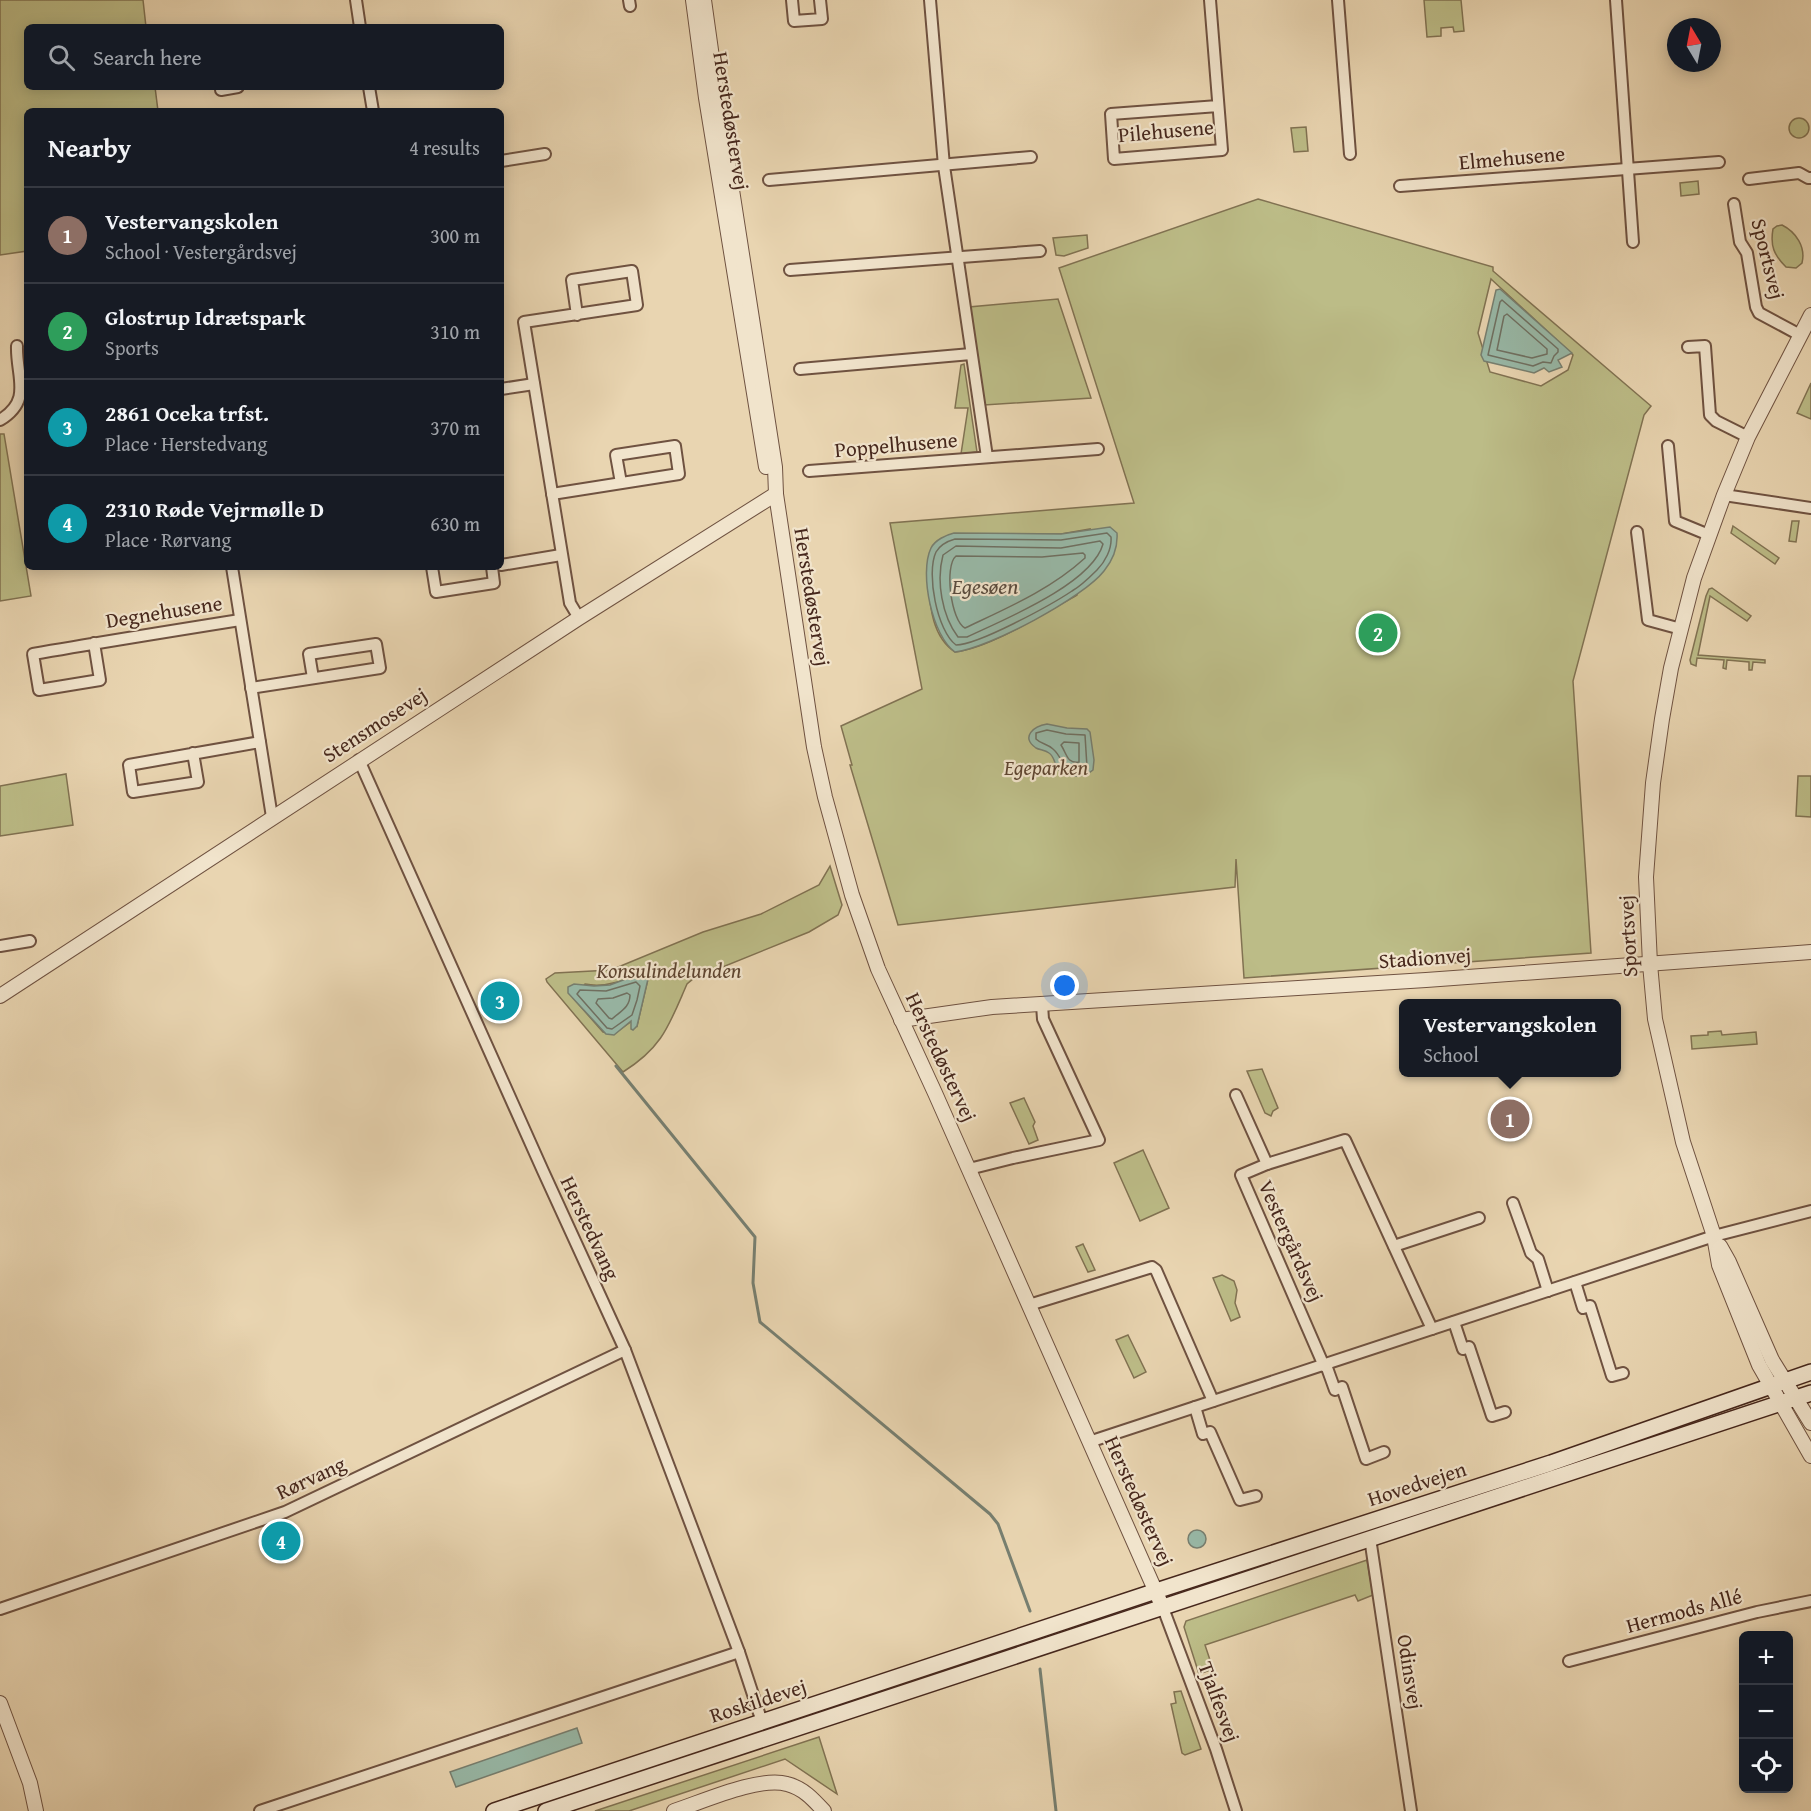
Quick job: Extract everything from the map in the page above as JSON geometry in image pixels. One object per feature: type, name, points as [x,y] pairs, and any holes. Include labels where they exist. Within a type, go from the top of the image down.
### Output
[{"type":"main road","name":"Hovedvejen","points":[[1035,1631],[1551,1462],[1811,1372]]},
{"type":"main road","name":"Hovedvejen","points":[[1038,1649],[1811,1393]]},
{"type":"main road","name":"Roskildevej","points":[[494,1811],[1035,1631]]},
{"type":"main road","name":"Roskildevej","points":[[546,1811],[1038,1649]]},
{"type":"street","points":[[356,0],[360,24]]},
{"type":"street","name":"Herstedøstervej","points":[[693,0],[706,98],[765,464],[776,495]]},
{"type":"street","name":"Herstedøstervej","points":[[704,0],[775,467],[776,495],[813,740],[825,797],[852,895],[878,969],[1163,1608]]},
{"type":"street","points":[[792,0],[794,21],[822,19],[820,0]]},
{"type":"street","name":"Poppelhusene","points":[[930,0],[944,166],[987,457]]},
{"type":"street","name":"Pilehusene","points":[[1210,0],[1222,150],[1113,159],[1111,114],[1218,106]]},
{"type":"street","points":[[1338,0],[1350,154]]},
{"type":"street","points":[[1616,0],[1633,242]]},
{"type":"street","points":[[370,90],[372,108]]},
{"type":"street","points":[[504,161],[545,154]]},
{"type":"street","points":[[769,180],[1031,157]]},
{"type":"street","name":"Elmehusene","points":[[1400,186],[1719,162]]},
{"type":"street","points":[[1749,179],[1799,173],[1811,178]]},
{"type":"street","name":"Sportsvej","points":[[1734,204],[1740,242],[1747,253],[1759,313],[1800,335]]},
{"type":"street","points":[[790,270],[1040,251]]},
{"type":"street","points":[[578,315],[572,280],[632,271],[637,305],[578,315],[524,322],[561,555],[570,603],[579,618]]},
{"type":"street","name":"Sportsvej","points":[[1789,1400],[1778,1383],[1772,1360],[1729,1262],[1714,1236],[1683,1142],[1656,1019],[1650,964],[1646,877],[1653,783],[1669,677],[1694,578],[1748,437],[1811,315]]},
{"type":"street","points":[[0,420],[9,415],[18,405],[21,393],[16,360],[17,346]]},
{"type":"street","points":[[1688,347],[1705,346],[1710,415],[1716,422],[1748,437]]},
{"type":"street","points":[[800,369],[971,354]]},
{"type":"street","points":[[504,389],[534,384]]},
{"type":"street","points":[[552,494],[679,474],[675,446],[616,455],[621,483]]},
{"type":"street","points":[[1668,446],[1675,521],[1709,535]]},
{"type":"street","name":"Poppelhusene","points":[[809,471],[1098,449]]},
{"type":"street","name":"Stensmosevej","points":[[0,996],[359,760],[579,618],[776,495]]},
{"type":"street","points":[[1724,495],[1811,508]]},
{"type":"street","points":[[1637,532],[1648,620],[1681,629]]},
{"type":"street","points":[[504,564],[561,555]]},
{"type":"street","name":"Degnehusene","points":[[232,570],[272,817]]},
{"type":"street","points":[[432,570],[436,592],[494,583],[492,570]]},
{"type":"street","name":"Degnehusene","points":[[94,644],[100,680],[39,690],[33,654],[240,620]]},
{"type":"street","points":[[251,688],[380,668],[376,644],[309,654],[313,678]]},
{"type":"street","points":[[193,753],[198,782],[133,792],[129,765],[193,753],[260,742]]},
{"type":"street","name":"Herstedvang","points":[[359,760],[625,1350],[739,1652],[762,1722]]},
{"type":"street","points":[[0,946],[30,941]]},
{"type":"street","name":"Stadionvej","points":[[901,1020],[992,1007],[1811,952]]},
{"type":"street","points":[[969,1169],[1099,1140],[1043,1019],[1042,1005]]},
{"type":"street","points":[[1236,1095],[1267,1164]]},
{"type":"street","name":"Vestergårdsvej","points":[[1384,1452],[1366,1458],[1342,1387],[1335,1390],[1240,1175],[1267,1164],[1345,1140],[1432,1329]]},
{"type":"street","points":[[1513,1203],[1531,1253],[1538,1259],[1548,1291]]},
{"type":"street","points":[[1089,1442],[1714,1236],[1811,1210]]},
{"type":"street","points":[[1394,1246],[1479,1218]]},
{"type":"street","points":[[1029,1305],[1152,1267],[1156,1270],[1213,1401]]},
{"type":"street","points":[[1575,1282],[1583,1308],[1590,1306],[1612,1376],[1623,1373]]},
{"type":"street","points":[[1454,1322],[1463,1349],[1469,1347],[1492,1416],[1505,1412]]},
{"type":"street","name":"Rørvang","points":[[0,1609],[285,1512],[625,1350]]},
{"type":"street","points":[[1789,1400],[1811,1424]]},
{"type":"street","points":[[1789,1400],[1811,1456]]},
{"type":"street","points":[[1195,1407],[1203,1434],[1210,1432],[1240,1500],[1256,1496]]},
{"type":"street","name":"Odinsvej","points":[[1370,1538],[1411,1811]]},
{"type":"street","name":"Hermods Allé","points":[[1569,1661],[1742,1616],[1811,1601]]},
{"type":"street","name":"Tjalfesvej","points":[[1163,1608],[1216,1749],[1236,1811]]},
{"type":"street","points":[[260,1811],[739,1652]]},
{"type":"street","points":[[0,1703],[30,1783],[36,1811]]},
{"type":"street","points":[[674,1811],[734,1791],[776,1782],[804,1791],[824,1811]]},
{"type":"street","points":[[30,1783],[47,1811]]},
{"type":"green space","points":[[0,0],[143,0],[146,24],[24,24],[24,90],[155,90],[158,108],[24,108],[24,251],[0,255]]},
{"type":"green space","points":[[1424,0],[1461,0],[1464,31],[1454,32],[1453,27],[1441,28],[1441,36],[1427,37]]},
{"type":"green space","points":[[1799,118],[1806,121],[1809,128],[1806,135],[1799,138],[1792,135],[1789,128],[1792,121]]},
{"type":"green space","points":[[1306,127],[1308,151],[1294,152],[1291,128]]},
{"type":"green space","points":[[1698,181],[1699,194],[1681,196],[1680,183]]},
{"type":"green space","name":"Egeparken","points":[[1258,199],[1493,267],[1493,271],[1651,406],[1644,415],[1573,681],[1591,953],[1244,978],[1236,859],[1235,887],[898,925],[850,765],[852,765],[841,726],[922,689],[890,523],[1134,503],[1059,268]],"holes":[[[1491,279],[1573,355],[1568,370],[1541,386],[1490,372],[1478,333]],[[1090,529],[1077,595],[1017,629],[984,644],[955,652],[947,646],[934,620],[928,581],[971,534],[1061,534]]]},
{"type":"green space","points":[[1782,225],[1796,236],[1803,251],[1802,263],[1796,268],[1786,267],[1774,250],[1773,229]]},
{"type":"green space","points":[[1087,235],[1088,248],[1064,256],[1056,255],[1053,238]]},
{"type":"green space","points":[[1058,299],[1091,398],[984,405],[969,307]]},
{"type":"green space","points":[[964,364],[977,452],[961,454],[968,408],[955,408],[961,365]]},
{"type":"green space","points":[[1811,383],[1811,419],[1797,413]]},
{"type":"green space","points":[[0,434],[4,434],[24,554],[24,570],[27,570],[31,596],[0,601]]},
{"type":"green space","points":[[1792,521],[1799,521],[1796,542],[1789,541]]},
{"type":"green space","points":[[1733,526],[1779,558],[1775,564],[1731,533]]},
{"type":"green space","points":[[1712,588],[1751,616],[1747,621],[1710,596],[1698,655],[1765,660],[1765,663],[1753,662],[1752,670],[1749,670],[1749,662],[1727,660],[1726,669],[1723,668],[1724,660],[1697,658],[1696,666],[1691,664],[1690,660],[1706,596]]},
{"type":"green space","points":[[66,774],[73,825],[0,836],[0,786]]},
{"type":"green space","points":[[1798,776],[1811,776],[1811,817],[1796,816]]},
{"type":"green space","name":"Konsulindelunden","points":[[830,866],[842,905],[838,915],[809,932],[693,979],[687,984],[669,1023],[656,1044],[623,1072],[547,982],[546,979],[555,973],[611,970],[703,932],[761,914],[819,885]],"holes":[[[642,973],[648,979],[637,1026],[632,1021],[614,1034],[603,1032],[573,998],[585,984],[614,983]]]},
{"type":"green space","points":[[1721,1031],[1722,1035],[1756,1032],[1757,1044],[1692,1049],[1691,1036],[1708,1035],[1708,1032]]},
{"type":"green space","points":[[1262,1069],[1278,1108],[1271,1116],[1265,1113],[1247,1071]]},
{"type":"green space","points":[[1024,1098],[1035,1122],[1033,1126],[1038,1140],[1029,1144],[1010,1103]]},
{"type":"green space","points":[[1143,1150],[1169,1208],[1140,1221],[1114,1163]]},
{"type":"green space","points":[[1083,1244],[1095,1270],[1088,1272],[1076,1247]]},
{"type":"green space","points":[[1222,1275],[1234,1281],[1237,1290],[1235,1303],[1240,1317],[1231,1321],[1213,1278]]},
{"type":"green space","points":[[1128,1335],[1146,1372],[1134,1378],[1116,1340]]},
{"type":"green space","points":[[1367,1560],[1373,1595],[1358,1601],[1355,1595],[1205,1645],[1213,1669],[1199,1674],[1184,1627],[1186,1621]]},
{"type":"green space","points":[[1181,1691],[1201,1749],[1185,1755],[1182,1753],[1171,1704],[1176,1703],[1174,1692]]},
{"type":"green space","points":[[819,1737],[837,1794],[785,1759],[629,1811],[595,1811]]},
{"type":"water","points":[[1500,289],[1572,353],[1558,360],[1562,367],[1549,372],[1544,368],[1534,373],[1484,361],[1481,355],[1496,290]]},
{"type":"water","name":"Egesøen","points":[[1110,527],[1117,533],[1116,549],[1112,558],[1104,571],[1077,594],[1012,632],[990,641],[955,652],[947,644],[934,619],[927,588],[928,559],[931,548],[938,540],[954,533],[1061,534]]},
{"type":"water","points":[[1047,724],[1087,729],[1090,732],[1093,770],[1080,776],[1070,776],[1058,769],[1051,755],[1031,744],[1029,736],[1031,733]]},
{"type":"water","points":[[642,973],[648,979],[637,1026],[633,1030],[631,1021],[614,1035],[606,1034],[568,993],[568,987],[574,984],[610,985]]},
{"type":"water","points":[[1193,1530],[1201,1530],[1206,1535],[1204,1546],[1193,1548],[1188,1543],[1188,1535]]},
{"type":"water","points":[[577,1728],[582,1743],[456,1787],[450,1772]]},
{"type":"waterway","points":[[616,1066],[755,1237],[753,1283],[760,1322],[990,1514],[998,1524],[1030,1611]]},
{"type":"waterway","points":[[1040,1669],[1056,1811]]},
{"type":"place","name":"Glostrup Idrætspark","points":[[1378,633]]},
{"type":"place","name":"2861 Oceka trfst.","points":[[500,1001]]},
{"type":"place","name":"Vestervangskolen","points":[[1510,1119]]},
{"type":"place","name":"2310 Røde Vejrmølle D","points":[[281,1541]]}]
